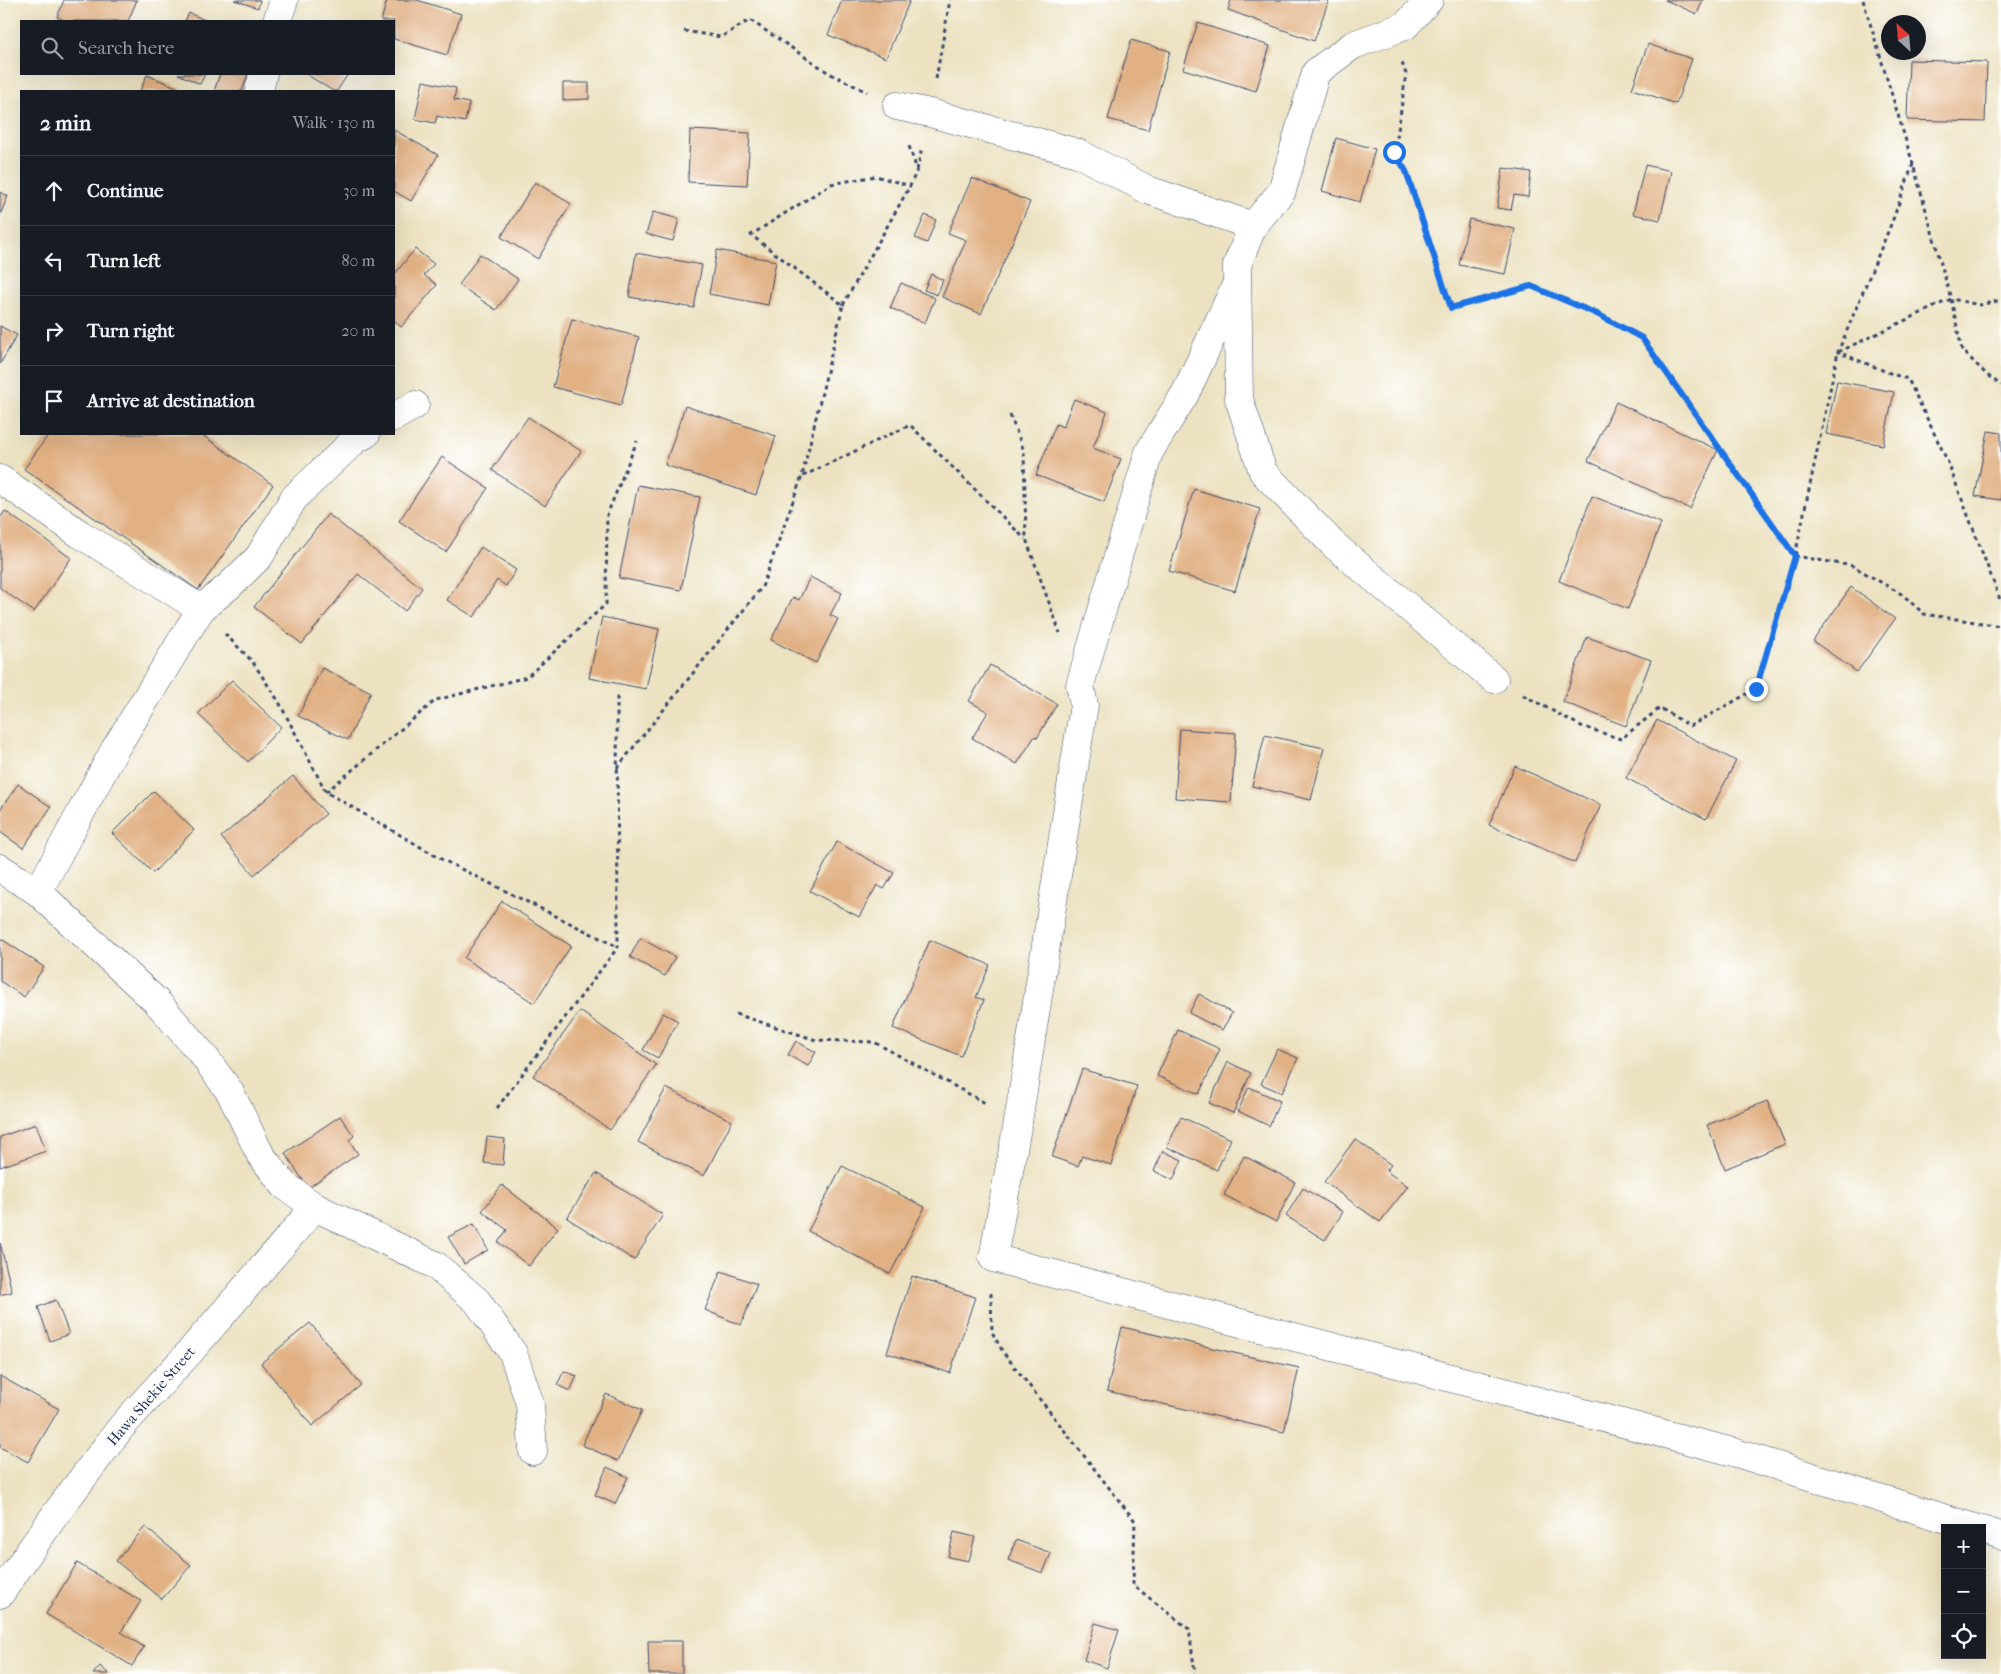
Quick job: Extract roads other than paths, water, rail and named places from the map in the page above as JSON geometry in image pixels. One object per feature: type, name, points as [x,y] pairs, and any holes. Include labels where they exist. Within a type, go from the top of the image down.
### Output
[{"type":"street","points":[[277,20],[284,0]]},
{"type":"street","points":[[1429,0],[1405,26],[1354,45],[1316,72],[1282,191],[1253,226],[1237,265],[1239,399],[1263,472],[1334,545],[1494,679]]},
{"type":"street","points":[[259,90],[263,75]]},
{"type":"street","points":[[897,106],[930,113],[1078,153],[1148,190],[1253,226]]},
{"type":"street","points":[[1236,285],[1185,394],[1149,452],[1080,685],[1084,706],[1018,1122],[993,1258],[1734,1452],[1963,1524]]},
{"type":"street","points":[[38,892],[115,748],[201,609],[230,586],[259,557],[294,498],[356,440],[364,435]]},
{"type":"street","points":[[0,479],[80,534],[201,609]]},
{"type":"street","points":[[0,868],[38,892],[158,1002],[203,1055],[230,1092],[260,1154],[284,1184],[315,1207],[435,1266],[476,1301],[513,1353],[530,1404],[533,1451]]},
{"type":"street","name":"Hawa Shekie Street","points":[[0,1594],[57,1512],[122,1426],[188,1354],[315,1207]]},
{"type":"street","points":[[1986,1531],[2001,1536]]}]
